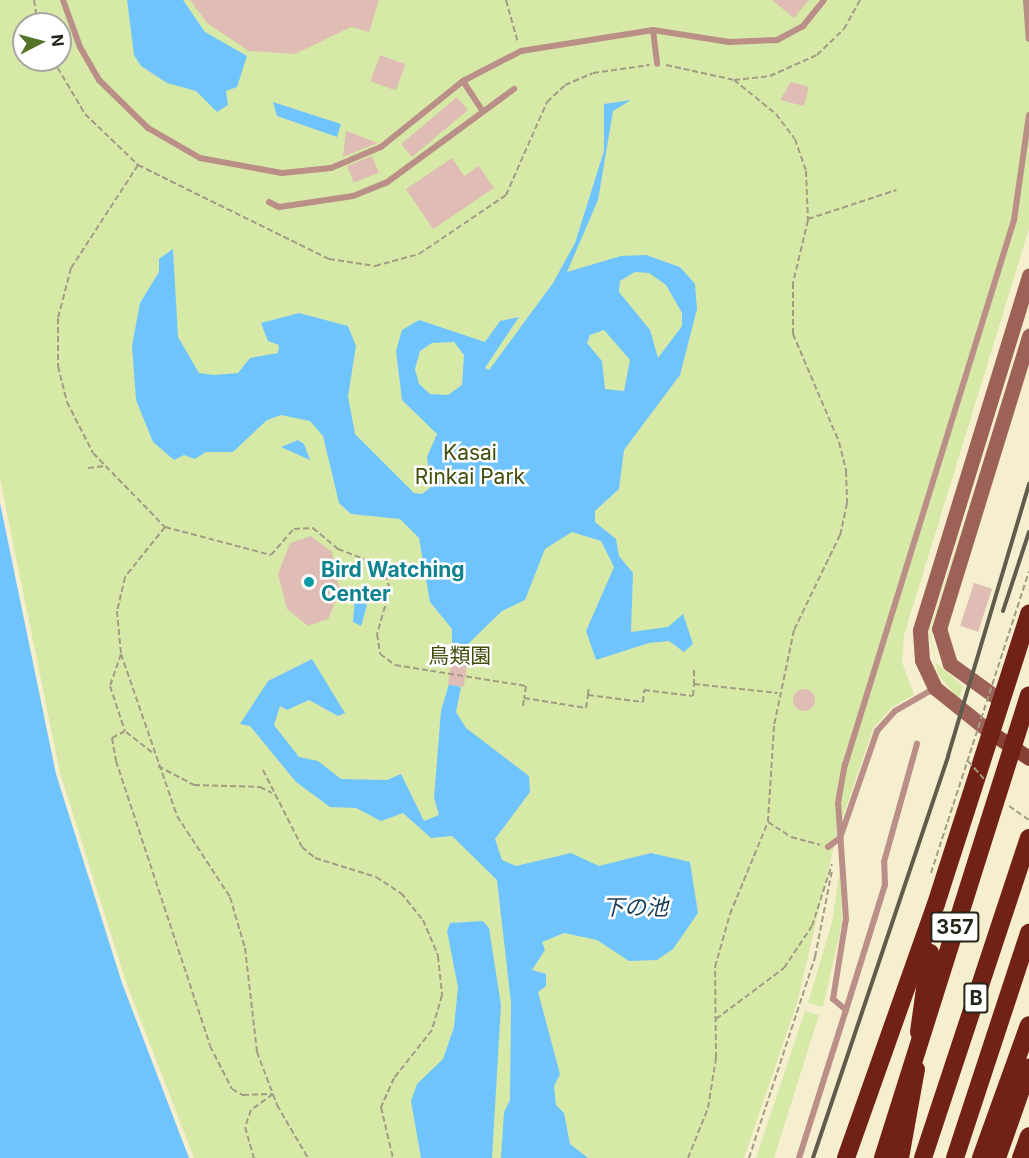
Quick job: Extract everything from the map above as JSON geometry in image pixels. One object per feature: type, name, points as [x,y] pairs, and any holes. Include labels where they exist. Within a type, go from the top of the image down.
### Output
[{"type":"highway","points":[[846,1158],[936,904],[1029,614]]},
{"type":"highway","name":"357","points":[[883,1158],[1029,696]]},
{"type":"highway","points":[[965,893],[1029,731]]},
{"type":"highway","name":"B","points":[[923,1158],[1029,838]]},
{"type":"highway","points":[[900,1158],[912,1109],[936,904]]},
{"type":"highway","name":"B","points":[[955,1158],[1029,933]]},
{"type":"highway","points":[[981,1158],[1029,1025]]},
{"type":"highway","points":[[860,1158],[894,1026]]},
{"type":"highway","points":[[998,1158],[1029,1066]]},
{"type":"highway","points":[[1021,1158],[1029,1136]]},
{"type":"main road","points":[[1000,700],[1029,720]]},
{"type":"main road","points":[[990,732],[1029,758]]},
{"type":"street","points":[[990,732],[935,688],[922,660],[920,630],[1029,275]]},
{"type":"street","points":[[1000,700],[950,663],[939,629],[1029,336]]},
{"type":"lane","points":[[63,0],[80,47],[121,104],[173,145],[253,171],[331,168],[381,147],[463,81],[521,51],[653,30],[729,42],[777,40],[804,26],[824,0]]},
{"type":"lane","points":[[1026,0],[1029,39]]},
{"type":"lane","points":[[653,30],[657,64]]},
{"type":"lane","points":[[463,81],[481,109]]},
{"type":"lane","points":[[269,202],[279,207],[353,196],[386,183],[429,156],[481,109],[514,89]]},
{"type":"lane","points":[[846,1010],[833,999],[846,919],[840,838],[845,765],[963,373],[1014,220],[1029,115]]},
{"type":"lane","points":[[1005,219],[1014,220]]},
{"type":"lane","points":[[828,847],[840,838],[877,731],[895,711],[935,688]]},
{"type":"lane","points":[[799,1158],[885,885],[884,862],[917,744]]},
{"type":"path","points":[[506,0],[521,51]]},
{"type":"path","points":[[688,1158],[708,1108],[716,1019],[718,956],[730,914],[768,822],[778,693],[794,630],[831,560],[847,503],[839,442],[793,334],[793,283],[808,219],[806,171],[795,140],[776,114],[734,80]]},
{"type":"path","points":[[138,165],[70,268],[57,318],[58,366],[67,402],[105,466],[165,527],[271,555],[294,529],[313,528],[328,536],[338,549],[382,566],[389,575],[377,634],[380,654],[395,665],[526,686],[523,706]]},
{"type":"path","points":[[808,219],[896,190]]},
{"type":"path","points":[[88,468],[105,466]]},
{"type":"path","points":[[165,527],[125,577],[117,611],[122,654],[152,752],[177,816],[230,897],[245,948],[257,1052],[273,1094],[308,1158]]},
{"type":"path","points":[[931,873],[1029,572]]},
{"type":"path","points":[[122,654],[110,686],[124,731],[152,752]]},
{"type":"path","points":[[588,695],[643,702],[644,690],[693,696],[694,670]]},
{"type":"path","points":[[694,684],[778,693]]},
{"type":"path","points":[[524,698],[586,708],[589,686]]},
{"type":"path","points":[[124,731],[112,738],[116,761],[217,1065],[232,1089],[243,1095],[273,1094]]},
{"type":"path","points":[[157,765],[194,785],[260,787],[272,793]]},
{"type":"path","points":[[263,770],[272,793],[309,853],[376,877],[401,893],[423,920],[438,956],[441,995],[432,1029],[394,1078],[381,1107],[393,1158]]},
{"type":"path","points":[[768,822],[790,837],[828,847]]},
{"type":"path","points":[[716,1019],[784,968],[812,926],[840,838]]},
{"type":"path","points":[[749,1158],[815,957],[840,838]]},
{"type":"path","points":[[254,1158],[245,1127],[250,1110],[273,1094]]},
{"type":"green space","name":"Kasai Rinkai Park","points":[[0,0],[1029,0],[1029,229],[904,635],[902,662],[914,695],[892,707],[873,729],[836,837],[797,1003],[744,1158],[194,1158],[126,982],[60,773],[0,479]]},
{"type":"green space","points":[[982,465],[930,632],[936,663],[963,686],[959,699],[938,675],[929,632]]},
{"type":"green space","points":[[840,869],[842,923],[823,1007],[808,1003],[832,922]]},
{"type":"green space","points":[[805,1011],[819,1015],[774,1158],[756,1158]]},
{"type":"water","points":[[127,0],[183,0],[205,32],[247,56],[237,87],[226,91],[228,105],[217,112],[196,91],[167,83],[141,66],[134,55]]},
{"type":"water","points":[[631,100],[613,111],[598,200],[567,272],[621,256],[646,255],[680,267],[695,284],[697,309],[680,375],[624,450],[619,489],[595,511],[595,522],[616,539],[619,556],[633,573],[631,632],[668,627],[683,614],[693,644],[684,652],[669,641],[649,643],[596,660],[586,631],[614,567],[601,541],[572,532],[545,549],[525,600],[502,611],[468,644],[465,663],[452,661],[452,629],[430,602],[419,538],[400,519],[351,514],[339,503],[323,436],[310,421],[281,415],[267,420],[233,452],[206,452],[195,459],[184,455],[174,460],[153,442],[136,400],[132,346],[140,303],[159,272],[159,259],[173,249],[178,337],[199,373],[214,375],[238,373],[250,358],[278,353],[279,345],[268,341],[261,323],[299,313],[348,326],[356,346],[348,396],[355,434],[414,493],[422,494],[431,487],[427,457],[437,434],[402,400],[396,351],[402,330],[419,320],[485,342],[500,321],[519,317],[485,368],[489,370],[553,283],[575,243],[604,151],[604,104]],"holes":[[[635,272],[649,273],[666,285],[682,313],[682,326],[658,358],[650,330],[619,292],[620,281]],[[604,330],[630,360],[624,391],[605,389],[602,361],[587,343],[590,335]],[[454,342],[464,355],[462,385],[448,395],[430,394],[419,384],[415,369],[420,351],[432,343]]]},
{"type":"water","points":[[273,102],[341,124],[337,137],[277,116]]},
{"type":"water","points":[[298,440],[304,444],[310,460],[281,447]]},
{"type":"water","points":[[0,503],[56,774],[122,983],[189,1158],[0,1158]]},
{"type":"water","points":[[355,597],[367,605],[361,626],[353,622]]},
{"type":"water","name":"下の池","points":[[312,659],[345,713],[338,716],[309,700],[287,710],[280,706],[274,725],[299,757],[318,761],[341,779],[387,780],[401,774],[424,821],[439,815],[434,798],[441,711],[449,684],[461,687],[456,712],[466,728],[529,776],[530,792],[495,839],[502,860],[516,866],[571,853],[599,866],[651,853],[690,862],[698,913],[673,949],[657,960],[629,961],[597,940],[564,933],[542,942],[545,950],[532,970],[546,974],[546,986],[538,992],[560,1074],[554,1086],[556,1105],[564,1113],[570,1144],[588,1158],[501,1158],[504,1112],[510,1100],[511,1003],[497,880],[452,836],[431,838],[403,813],[381,821],[356,808],[330,807],[296,782],[250,726],[240,724],[268,681]]},
{"type":"water","points":[[483,921],[489,928],[501,1005],[492,1158],[421,1158],[411,1101],[417,1084],[443,1059],[454,1027],[458,987],[447,931],[450,923]]},
{"type":"building","points":[[190,0],[379,0],[369,32],[351,27],[295,54],[249,51],[207,23]]},
{"type":"building","points":[[772,0],[809,0],[794,18]]},
{"type":"building","points":[[380,55],[405,64],[396,91],[370,81]]},
{"type":"building","points":[[791,82],[809,87],[804,106],[780,100]]},
{"type":"building","points":[[457,97],[468,110],[412,157],[401,144]]},
{"type":"building","points":[[346,131],[378,143],[343,157]]},
{"type":"building","points":[[372,156],[379,173],[354,183],[347,166]]},
{"type":"building","points":[[452,158],[464,176],[479,166],[494,188],[433,229],[406,189]]},
{"type":"building","name":"Bird Watching Center","points":[[311,536],[332,552],[340,592],[328,619],[308,626],[287,609],[278,574],[290,543]]},
{"type":"building","points":[[974,583],[992,589],[978,632],[960,626]]},
{"type":"building","points":[[451,661],[467,663],[464,687],[448,685]]},
{"type":"building","points":[[804,689],[812,692],[815,700],[812,708],[804,711],[796,708],[793,700],[796,692]]},
{"type":"railway","points":[[813,1158],[948,756],[1029,484]]},
{"type":"railway","points":[[1003,611],[1029,532]]},
{"type":"place","name":"Bird Watching Center","points":[[309,582]]},
{"type":"park label","name":"鳥類園","points":[[460,656]]}]
